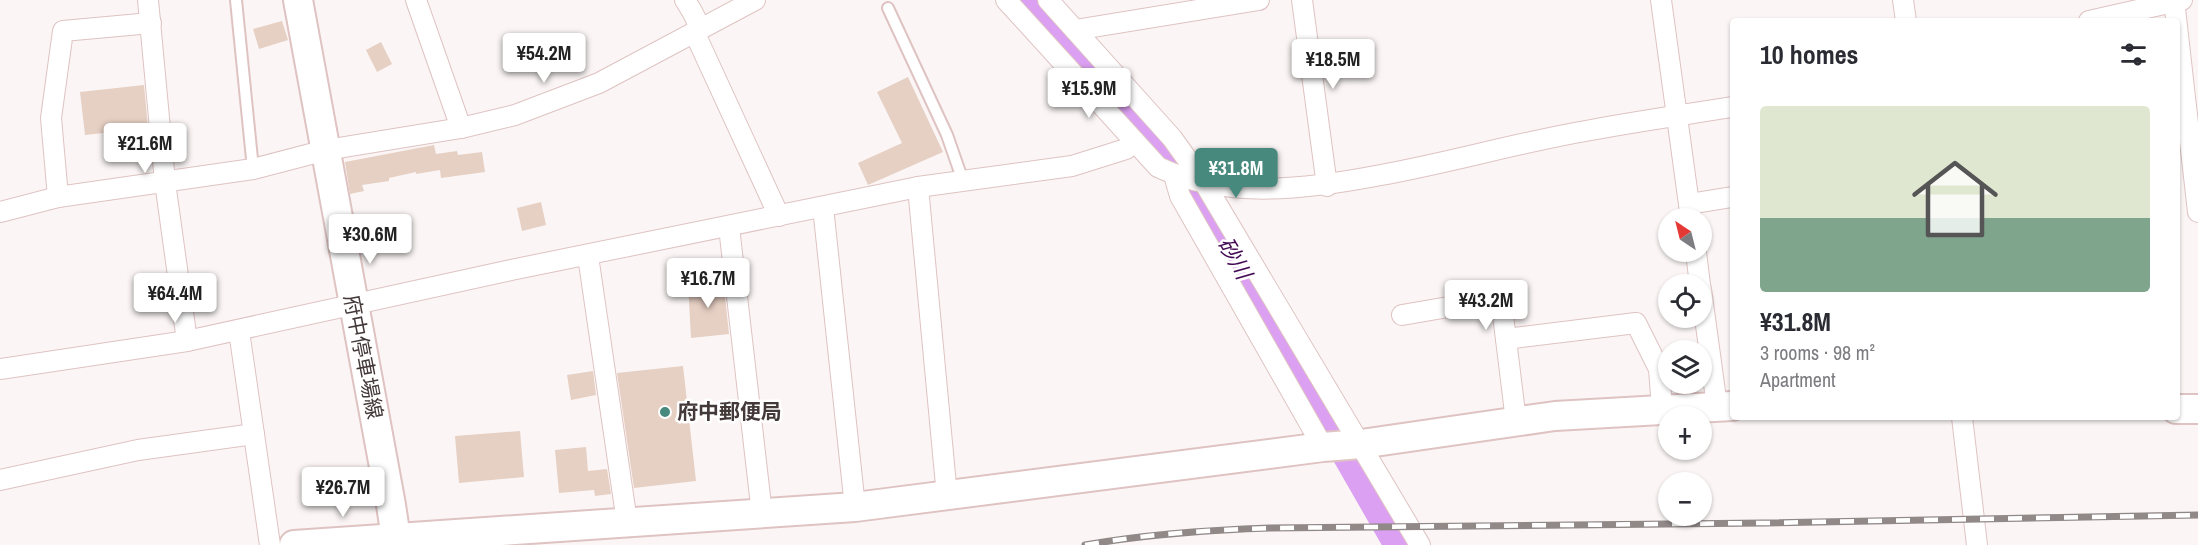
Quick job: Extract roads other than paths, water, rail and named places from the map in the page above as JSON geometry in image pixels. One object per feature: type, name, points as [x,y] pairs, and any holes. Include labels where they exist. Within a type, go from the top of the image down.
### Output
[{"type":"street","points":[[148,0],[165,182],[187,341]]},
{"type":"street","name":"府中停車場線","points":[[298,0],[396,541]]},
{"type":"street","points":[[416,0],[461,128]]},
{"type":"street","points":[[685,0],[695,15],[699,29],[697,38],[780,216]]},
{"type":"street","points":[[0,212],[58,197],[253,169],[326,150],[461,128],[515,115],[599,83],[755,0]]},
{"type":"street","points":[[1006,0],[1158,167],[1174,175],[1205,184],[1288,189],[1327,186],[1445,163],[1579,132],[1730,107]]},
{"type":"street","points":[[1048,0],[1172,138],[1205,184],[1420,545]]},
{"type":"street","points":[[1075,30],[1259,0]]},
{"type":"street","points":[[1302,0],[1327,186]]},
{"type":"street","points":[[1661,0],[1690,208]]},
{"type":"street","points":[[1903,0],[1905,18]]},
{"type":"street","points":[[2102,18],[2177,1],[2180,18]]},
{"type":"street","points":[[2180,19],[2191,83],[2198,212]]},
{"type":"street","points":[[58,197],[51,118],[63,31],[151,23]]},
{"type":"street","points":[[0,369],[239,331],[353,304],[918,187],[1072,166],[1126,149],[1134,141]]},
{"type":"street","points":[[1174,175],[1180,196],[1323,447]]},
{"type":"street","points":[[918,187],[947,496]]},
{"type":"street","points":[[1700,208],[1730,199]]},
{"type":"street","points":[[823,207],[855,507]]},
{"type":"street","points":[[729,226],[762,514]]},
{"type":"street","points":[[588,256],[627,522]]},
{"type":"street","points":[[1402,315],[1489,300],[1502,307],[1516,421]]},
{"type":"street","points":[[1506,339],[1636,323],[1659,369],[1662,406]]},
{"type":"street","points":[[1709,328],[1725,406]]},
{"type":"street","points":[[239,331],[270,545]]},
{"type":"street","points":[[294,545],[396,541],[627,522],[855,507],[1361,444],[1555,416],[1658,409]]},
{"type":"street","points":[[2180,409],[2198,409]]},
{"type":"street","points":[[1962,420],[1977,545]]},
{"type":"street","points":[[0,480],[138,450],[254,434]]},
{"type":"lane","points":[[236,0],[253,169]]},
{"type":"lane","points":[[888,8],[946,135],[963,181]]},
{"type":"waterway","name":"砂川","points":[[1031,0],[1161,141],[1201,200],[1399,545]]},
{"type":"railway","points":[[1085,545],[1178,533],[1270,528],[1764,523],[2198,515]]},
{"type":"place","name":"府中郵便局","points":[[665,412]]}]
